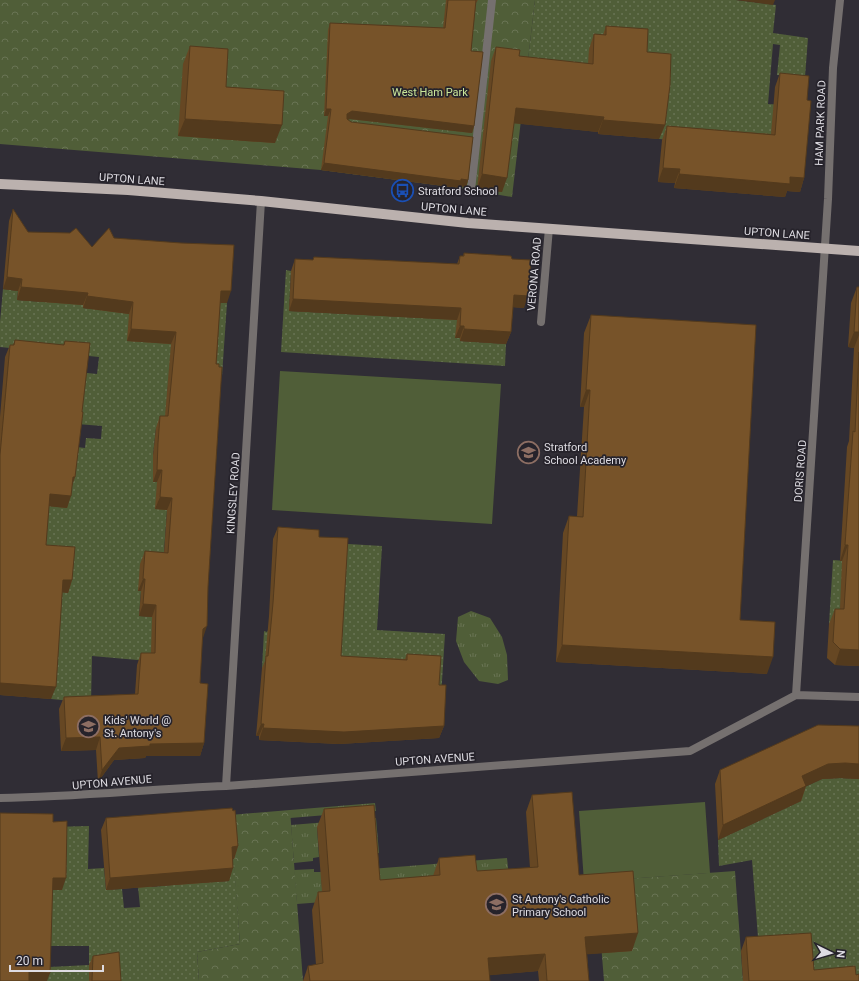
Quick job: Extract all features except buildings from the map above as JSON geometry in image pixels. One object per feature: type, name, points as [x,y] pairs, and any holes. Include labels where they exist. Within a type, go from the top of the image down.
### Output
[{"type":"main road","name":"UPTON LANE","points":[[0,184],[128,190],[261,201],[468,223],[859,251]]},
{"type":"street","points":[[471,190],[473,138],[492,0]]},
{"type":"street","name":"HAM PARK ROAD","points":[[824,248],[833,68],[840,0]]},
{"type":"street","name":"KINGSLEY ROAD","points":[[226,786],[261,201]]},
{"type":"street","name":"VERONA ROAD","points":[[541,322],[549,228]]},
{"type":"street","name":"DORIS ROAD","points":[[796,695],[824,248]]},
{"type":"street","name":"UPTON AVENUE","points":[[0,798],[54,798],[172,788],[226,786],[690,751],[796,695],[859,697]]},
{"type":"green space","name":"West Ham Park","points":[[0,0],[535,0],[512,197],[459,188],[321,170],[0,144]]},
{"type":"green space","points":[[535,0],[736,0],[776,5],[773,33],[808,38],[805,77],[777,75],[780,45],[773,44],[768,104],[787,105],[773,149],[659,139],[588,69],[521,119]]},
{"type":"green space","points":[[286,270],[291,271],[289,311],[442,319],[461,308],[460,341],[506,344],[505,366],[281,352]]},
{"type":"green space","points":[[3,289],[18,291],[17,300],[42,302],[84,301],[83,308],[91,309],[227,303],[222,376],[177,374],[168,385],[167,396],[173,418],[156,428],[153,455],[153,481],[157,482],[167,510],[163,565],[139,591],[141,591],[139,616],[152,617],[160,662],[92,656],[91,703],[51,699],[53,676],[0,618],[58,592],[68,592],[0,557],[52,444],[85,448],[86,438],[101,439],[102,426],[77,424],[59,370],[97,374],[99,357],[0,347],[0,322]]},
{"type":"green space","points":[[280,371],[501,384],[492,524],[272,510]]},
{"type":"green space","points":[[315,542],[382,546],[377,630],[445,634],[441,697],[262,668],[264,631],[267,632]]},
{"type":"green space","points":[[833,560],[859,562],[839,625],[829,624]]},
{"type":"green space","points":[[471,611],[490,618],[502,637],[507,655],[508,680],[498,684],[479,681],[464,662],[456,641],[458,617]]},
{"type":"green space","points":[[822,779],[859,779],[859,981],[840,981],[759,950],[752,860],[719,866],[718,840],[801,801],[796,791]]},
{"type":"green space","points":[[705,802],[710,873],[584,882],[579,811]]},
{"type":"green space","points":[[375,803],[376,811],[290,818],[290,810]]},
{"type":"green space","points":[[290,810],[303,981],[199,981],[197,952],[240,944],[230,815]]},
{"type":"green space","points":[[376,818],[379,853],[370,854],[317,827],[319,857],[313,858],[313,861],[294,863],[291,825]]},
{"type":"green space","points":[[89,826],[88,869],[104,868],[106,890],[122,889],[124,908],[140,907],[136,867],[152,887],[182,884],[195,862],[197,883],[229,881],[227,859],[234,859],[240,944],[197,952],[199,981],[44,981],[49,967],[89,965],[89,946],[47,946],[49,827]]},
{"type":"green space","points":[[507,858],[510,886],[455,862]]},
{"type":"green space","points":[[446,863],[434,893],[373,897],[371,869]]},
{"type":"green space","points":[[314,869],[314,872],[321,872],[323,902],[297,904],[294,870]]},
{"type":"green space","points":[[735,871],[743,981],[604,981],[596,881]]},
{"type":"place","name":"Stratford School","points":[[402,191]]},
{"type":"place","name":"Stratford School Academy","points":[[528,453]]},
{"type":"place","name":"Kids' World @ St. Antony's","points":[[89,726]]},
{"type":"place","name":"St Antony's Catholic Primary School","points":[[496,905]]}]
